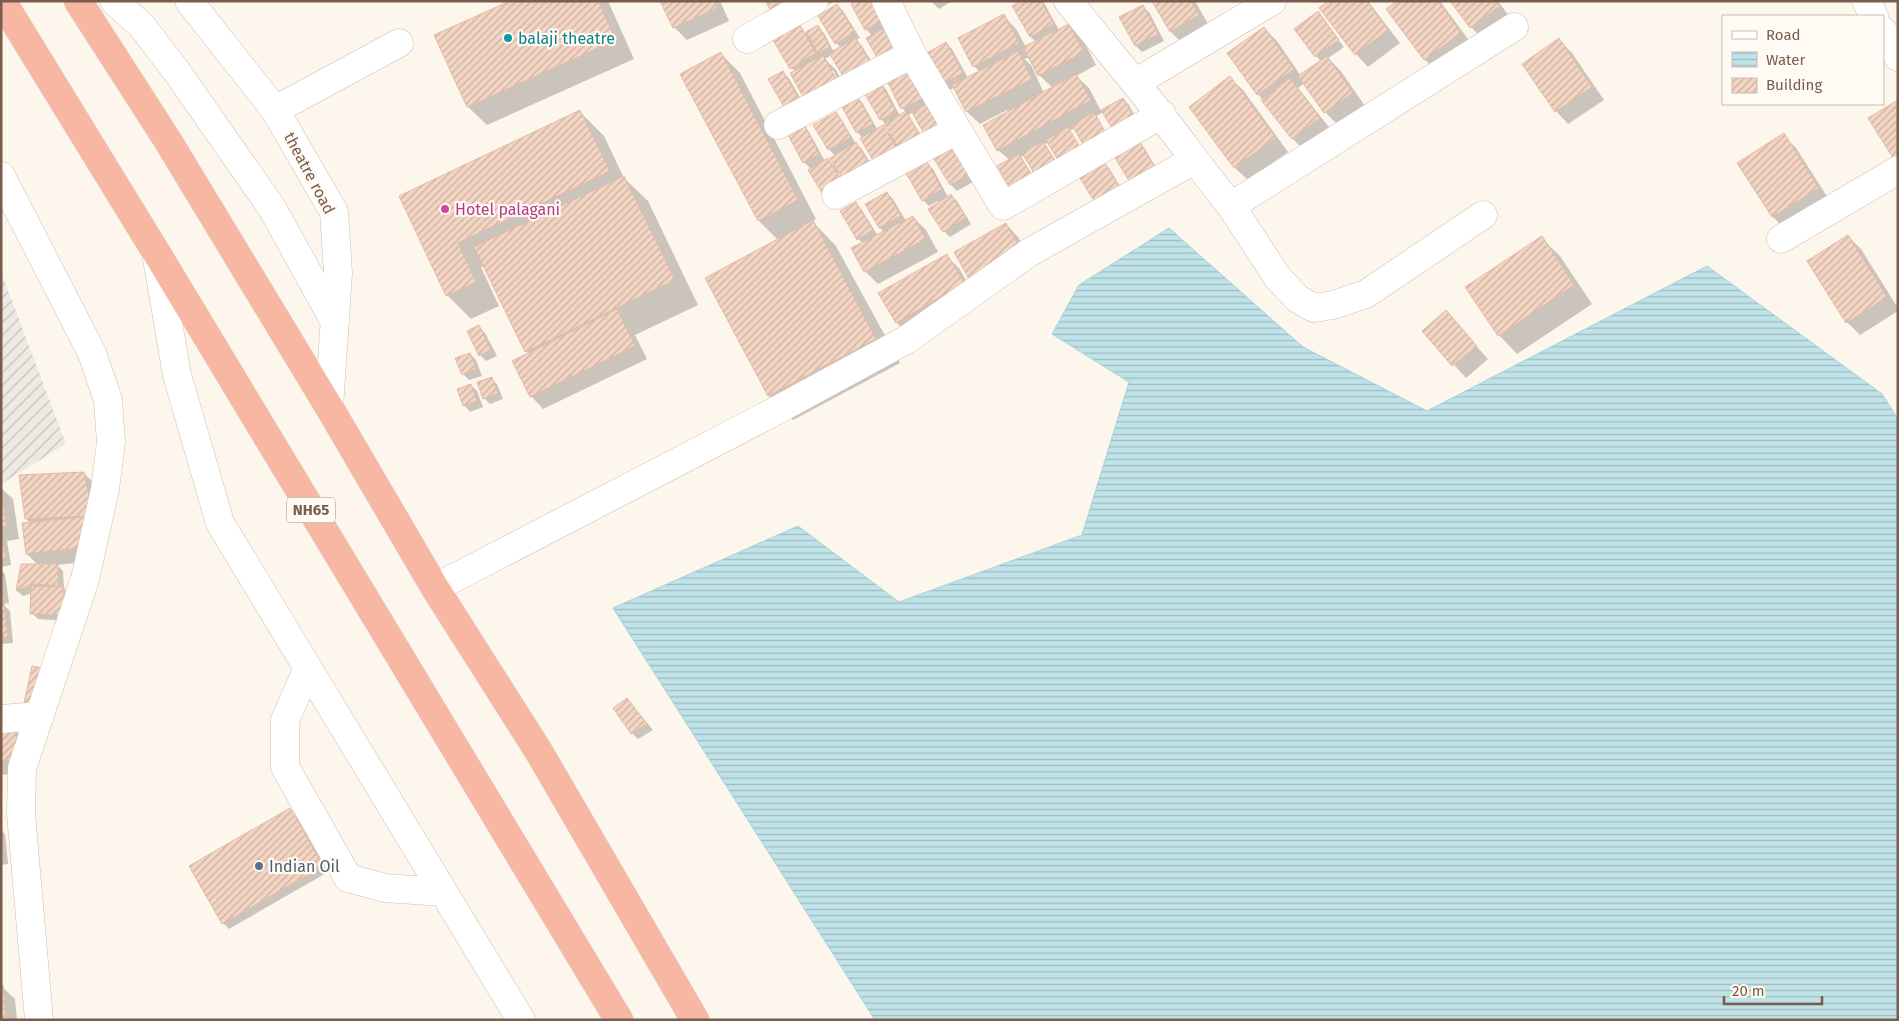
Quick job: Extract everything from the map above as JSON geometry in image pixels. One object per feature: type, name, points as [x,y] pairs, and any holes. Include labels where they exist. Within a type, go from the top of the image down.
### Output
[{"type":"highway","name":"NH65","points":[[2,1],[156,252],[619,1020]]},
{"type":"highway","points":[[78,1],[168,141],[329,407],[435,588],[539,752],[695,1020]]},
{"type":"street","points":[[114,1],[142,26],[177,72],[266,200],[335,322]]},
{"type":"street","points":[[747,39],[814,1]]},
{"type":"street","points":[[886,1],[912,54],[1003,206],[1162,114]]},
{"type":"street","points":[[1068,1],[1162,114],[1194,160],[1231,206],[1278,278],[1298,299],[1314,308],[1333,305],[1366,294],[1483,215]]},
{"type":"street","points":[[1135,83],[1272,1]]},
{"type":"street","points":[[1866,1],[1873,15]]},
{"type":"street","name":"theatre road","points":[[191,2],[275,110],[334,212],[338,273],[329,407]]},
{"type":"street","points":[[1231,206],[1514,27]]},
{"type":"street","points":[[1884,33],[1898,57]]},
{"type":"street","points":[[275,110],[399,43]]},
{"type":"street","points":[[778,125],[912,54]]},
{"type":"street","points":[[836,195],[956,130]]},
{"type":"street","points":[[435,588],[766,416],[906,340],[1030,252],[1194,160]]},
{"type":"street","points":[[1781,239],[1898,170]]},
{"type":"street","points":[[1,176],[92,353],[108,400],[111,442],[104,498],[86,578],[22,768],[11,812],[39,1020]]},
{"type":"street","points":[[156,252],[177,375],[220,522],[521,1020]]},
{"type":"street","points":[[308,668],[297,689],[285,720],[285,766],[348,878],[385,888],[444,892]]},
{"type":"street","points":[[1,719],[40,716]]},
{"type":"shaded area","points":[[1,272],[66,444],[1,484]]},
{"type":"water","points":[[1169,228],[1303,347],[1427,411],[1707,266],[1882,394],[1898,419],[1898,1020],[875,1020],[613,608],[798,526],[899,602],[1082,535],[1129,382],[1052,334],[1079,285]]},
{"type":"building","points":[[510,1],[598,1],[616,40],[467,107],[434,35]]},
{"type":"building","points":[[660,1],[714,1],[717,8],[673,28]]},
{"type":"building","points":[[765,1],[799,1],[774,16]]},
{"type":"building","points":[[856,1],[875,1],[885,19],[865,30],[851,4]]},
{"type":"building","points":[[1021,1],[1041,1],[1054,24],[1030,37],[1012,6]]},
{"type":"building","points":[[1152,1],[1191,1],[1199,15],[1170,32]]},
{"type":"building","points":[[1328,1],[1367,1],[1388,30],[1355,55],[1319,8]]},
{"type":"building","points":[[1397,1],[1438,1],[1461,33],[1424,60],[1386,9]]},
{"type":"building","points":[[1450,1],[1496,1],[1500,6],[1470,28]]},
{"type":"building","points":[[837,4],[855,32],[835,44],[818,16]]},
{"type":"building","points":[[1143,5],[1158,34],[1135,46],[1119,17]]},
{"type":"building","points":[[1318,11],[1339,40],[1315,57],[1294,29]]},
{"type":"building","points":[[1004,14],[1019,43],[973,67],[958,38]]},
{"type":"building","points":[[1069,24],[1084,52],[1038,76],[1023,47]]},
{"type":"building","points":[[800,25],[816,53],[790,69],[773,40]]},
{"type":"building","points":[[818,25],[830,47],[818,53],[806,32]]},
{"type":"building","points":[[889,26],[903,50],[880,63],[866,38]]},
{"type":"building","points":[[1264,27],[1294,69],[1257,95],[1227,53]]},
{"type":"building","points":[[856,38],[872,66],[846,81],[829,53]]},
{"type":"building","points":[[1559,38],[1592,87],[1555,112],[1522,64]]},
{"type":"building","points":[[946,42],[963,73],[939,86],[922,56]]},
{"type":"building","points":[[1018,51],[1032,79],[966,112],[952,85]]},
{"type":"building","points":[[721,52],[798,200],[758,221],[680,74]]},
{"type":"building","points":[[823,55],[839,84],[806,102],[790,73]]},
{"type":"building","points":[[1327,56],[1353,93],[1324,113],[1298,76]]},
{"type":"building","points":[[912,66],[928,96],[901,109],[886,79]]},
{"type":"building","points":[[783,71],[802,104],[787,112],[768,79]]},
{"type":"building","points":[[1076,74],[1091,100],[997,151],[983,125]]},
{"type":"building","points":[[1230,76],[1276,138],[1234,168],[1189,107]]},
{"type":"building","points":[[1290,78],[1320,118],[1292,139],[1261,100]]},
{"type":"building","points":[[880,82],[896,112],[880,120],[863,91]]},
{"type":"building","points":[[856,94],[873,124],[856,133],[840,103]]},
{"type":"building","points":[[1123,98],[1137,122],[1116,135],[1101,110]]},
{"type":"building","points":[[935,99],[950,126],[927,139],[912,112]]},
{"type":"building","points":[[1898,100],[1898,155],[1893,158],[1868,118]]},
{"type":"building","points":[[580,110],[610,171],[458,243],[476,282],[446,296],[399,196]]},
{"type":"building","points":[[906,111],[923,140],[901,152],[884,124]]},
{"type":"building","points":[[836,112],[851,137],[828,150],[813,125]]},
{"type":"building","points":[[1094,112],[1108,137],[1086,150],[1072,125]]},
{"type":"building","points":[[804,124],[819,154],[803,163],[787,133]]},
{"type":"building","points":[[883,125],[899,154],[877,167],[860,138]]},
{"type":"building","points":[[1068,127],[1083,152],[1061,165],[1046,140]]},
{"type":"building","points":[[1784,133],[1819,188],[1772,217],[1737,163]]},
{"type":"building","points":[[1043,141],[1058,166],[1037,178],[1022,153]]},
{"type":"building","points":[[856,142],[872,168],[846,184],[830,158]]},
{"type":"building","points":[[1140,142],[1157,171],[1132,186],[1114,156]]},
{"type":"building","points":[[956,144],[972,173],[950,185],[933,157]]},
{"type":"building","points":[[1019,154],[1034,179],[1012,191],[997,166]]},
{"type":"building","points":[[828,158],[843,184],[824,196],[808,170]]},
{"type":"building","points":[[1103,160],[1121,190],[1096,204],[1078,175]]},
{"type":"building","points":[[927,162],[942,189],[922,201],[906,173]]},
{"type":"building","points":[[624,176],[675,280],[525,352],[474,247]]},
{"type":"building","points":[[887,192],[901,216],[879,228],[865,204]]},
{"type":"building","points":[[951,194],[966,217],[943,232],[928,209]]},
{"type":"building","points":[[856,202],[873,230],[857,240],[840,211]]},
{"type":"building","points":[[913,216],[926,239],[864,272],[851,248]]},
{"type":"building","points":[[813,220],[876,339],[768,396],[705,278]]},
{"type":"building","points":[[1006,223],[1022,252],[970,281],[954,252]]},
{"type":"building","points":[[1848,235],[1887,297],[1846,323],[1807,261]]},
{"type":"building","points":[[1542,236],[1574,285],[1498,336],[1465,287]]},
{"type":"building","points":[[947,254],[964,283],[896,323],[878,293]]},
{"type":"building","points":[[617,309],[635,346],[530,397],[512,361]]},
{"type":"building","points":[[1446,310],[1477,346],[1452,366],[1422,331]]},
{"type":"building","points":[[479,325],[491,350],[479,356],[467,331]]},
{"type":"building","points":[[470,353],[476,369],[462,375],[455,358]]},
{"type":"building","points":[[492,377],[498,393],[483,399],[477,382]]},
{"type":"building","points":[[471,384],[477,401],[463,406],[457,389]]},
{"type":"building","points":[[84,472],[93,516],[25,519],[19,475]]},
{"type":"building","points":[[1,492],[7,527],[1,527]]},
{"type":"building","points":[[93,516],[87,547],[26,554],[22,523]]},
{"type":"building","points":[[1,532],[6,559],[1,560]]},
{"type":"building","points":[[21,564],[58,564],[58,586],[34,584],[16,591]]},
{"type":"building","points":[[31,586],[64,587],[63,615],[30,614]]},
{"type":"building","points":[[4,603],[8,637],[1,637],[1,604]]},
{"type":"building","points":[[32,666],[48,669],[41,706],[24,703]]},
{"type":"building","points":[[627,698],[647,724],[631,734],[613,708]]},
{"type":"building","points":[[15,728],[19,759],[1,761],[1,729]]},
{"type":"building","points":[[290,808],[323,866],[222,924],[189,866]]},
{"type":"building","points":[[1,985],[3,985],[6,1017],[1,1018]]},
{"type":"place","name":"balaji theatre","points":[[508,38]]},
{"type":"place","name":"Hotel palagani","points":[[445,209]]},
{"type":"place","name":"Indian Oil","points":[[259,866]]}]
